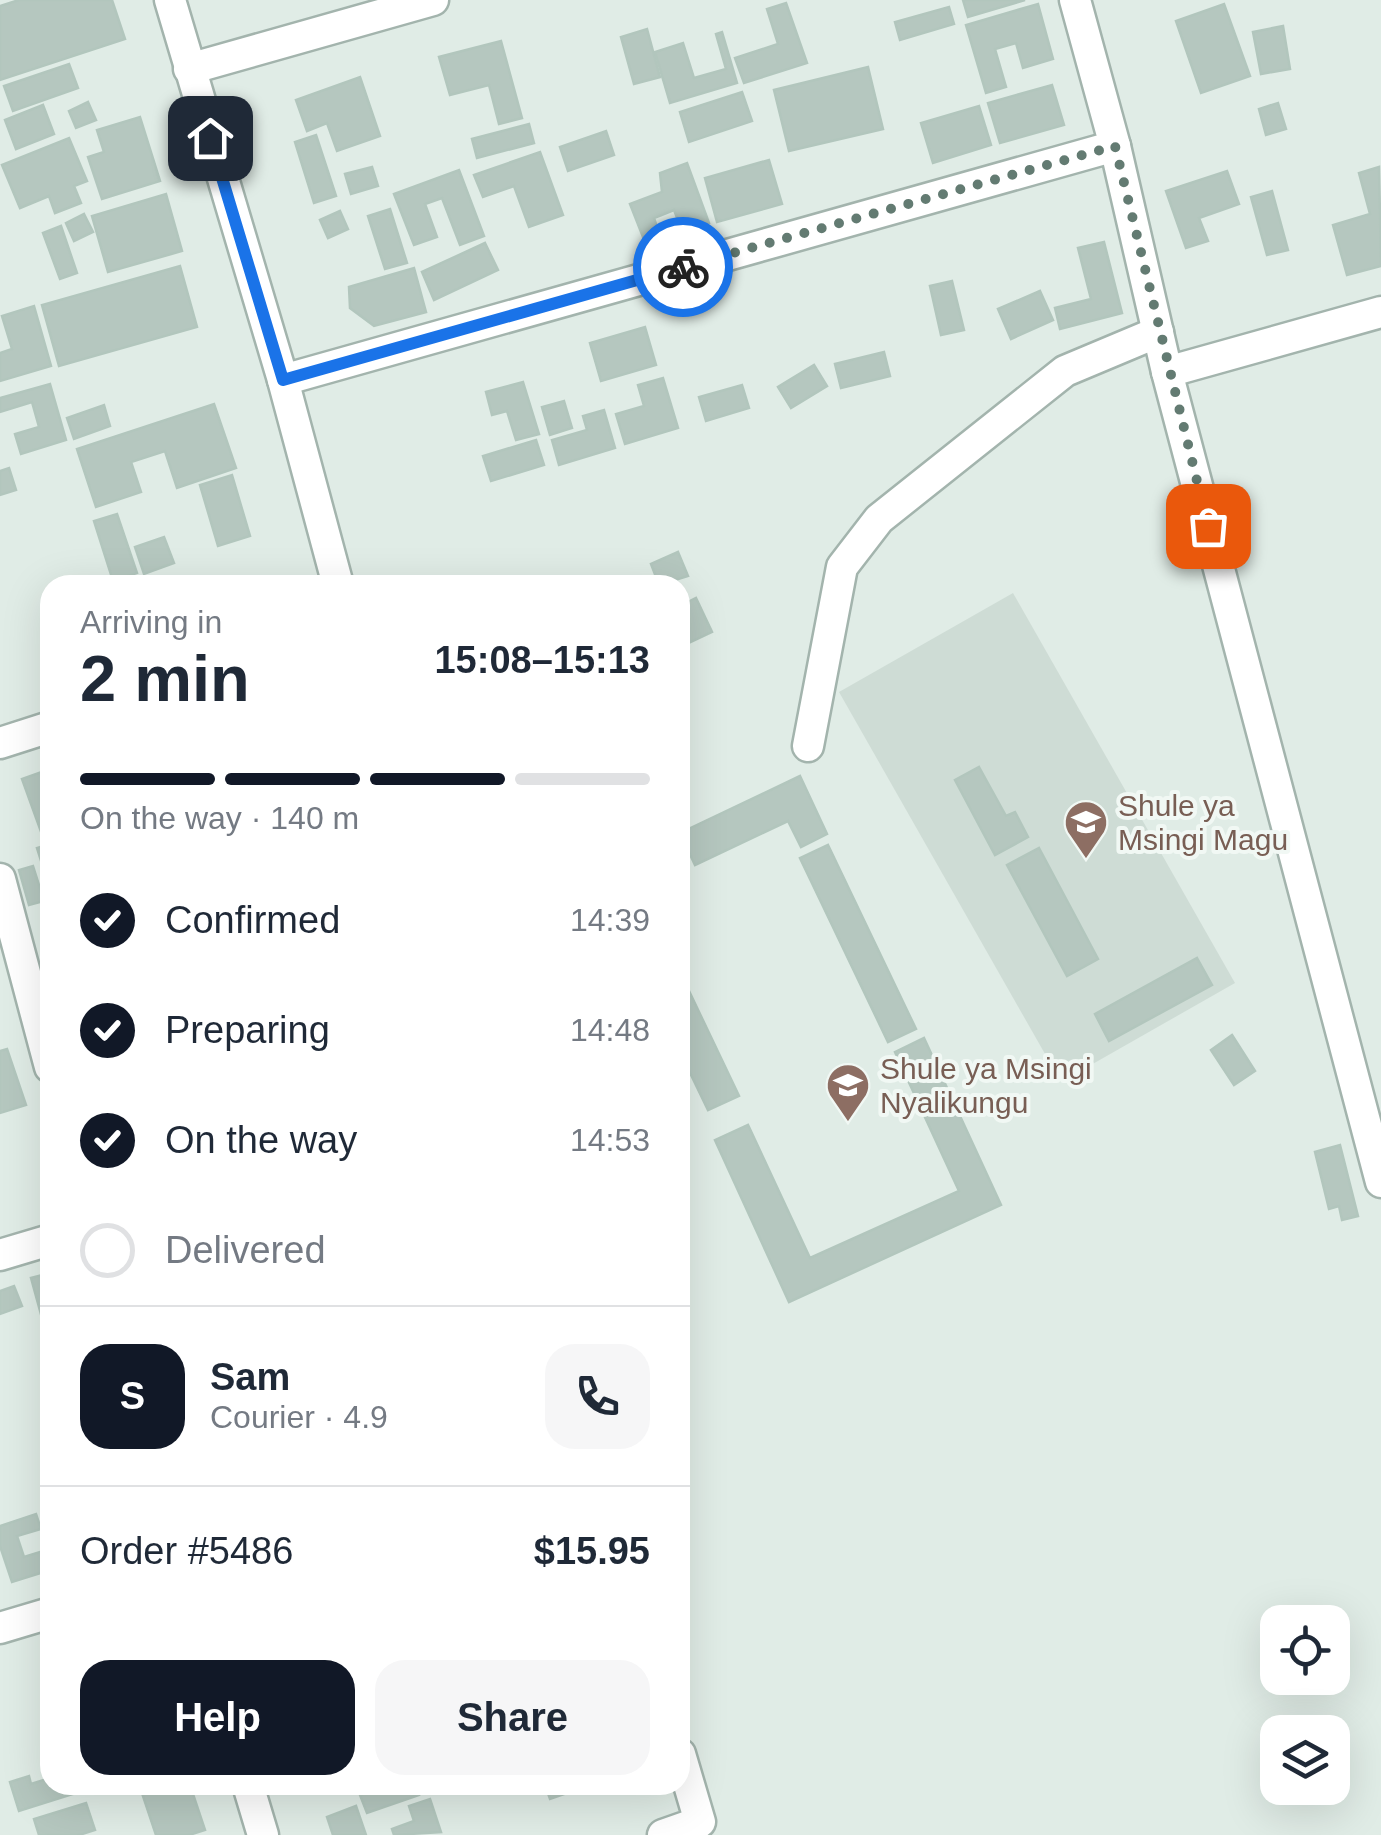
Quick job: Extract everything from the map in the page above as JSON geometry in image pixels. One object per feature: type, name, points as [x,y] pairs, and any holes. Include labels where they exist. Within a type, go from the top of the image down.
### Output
[{"type":"street","points":[[170,0],[283,380],[335,575]]},
{"type":"street","points":[[189,69],[433,0]]},
{"type":"street","points":[[1075,0],[1115,146],[1167,372],[1381,1182]]},
{"type":"street","points":[[283,380],[1115,146]]},
{"type":"street","points":[[1167,372],[1381,312]]},
{"type":"street","points":[[808,746],[842,566],[879,518],[1065,372],[1158,332]]},
{"type":"street","points":[[0,743],[40,730]]},
{"type":"street","points":[[0,879],[40,1029]]},
{"type":"street","points":[[0,1255],[40,1243]]},
{"type":"street","points":[[0,1628],[40,1615]]},
{"type":"street","points":[[663,1835],[702,1829],[690,1788]]},
{"type":"street","points":[[251,1795],[263,1835]]},
{"type":"shaded area","points":[[1013,593],[1235,983],[1061,1082],[839,692]]},
{"type":"building","points":[[19,0],[112,0],[125,39],[0,80],[0,6]]},
{"type":"building","points":[[963,0],[1025,0],[968,17]]},
{"type":"building","points":[[786,3],[807,63],[744,83],[735,58],[778,44],[767,9]]},
{"type":"building","points":[[1038,4],[1053,59],[1023,68],[1016,43],[995,49],[1006,87],[986,93],[966,25]]},
{"type":"building","points":[[1224,4],[1250,76],[1201,93],[1176,21]]},
{"type":"building","points":[[949,7],[954,24],[900,40],[895,22]]},
{"type":"building","points":[[1283,26],[1290,69],[1261,74],[1253,32]]},
{"type":"building","points":[[647,29],[660,77],[634,84],[621,37]]},
{"type":"building","points":[[722,32],[737,83],[670,103],[655,52],[683,43],[694,78],[726,69],[716,34]]},
{"type":"building","points":[[501,41],[522,118],[499,124],[489,85],[450,95],[439,57]]},
{"type":"building","points":[[69,64],[78,88],[13,111],[4,86]]},
{"type":"building","points":[[868,67],[883,129],[789,151],[774,90]]},
{"type":"building","points":[[360,77],[380,136],[337,151],[327,123],[307,131],[296,100]]},
{"type":"building","points":[[1052,85],[1064,125],[1000,143],[988,103]]},
{"type":"building","points":[[742,92],[752,121],[689,142],[680,112]]},
{"type":"building","points":[[88,102],[96,120],[76,128],[69,111]]},
{"type":"building","points":[[1278,103],[1286,129],[1266,135],[1259,109]]},
{"type":"building","points":[[43,105],[54,134],[16,149],[5,120]]},
{"type":"building","points":[[979,106],[991,145],[933,163],[921,123]]},
{"type":"building","points":[[140,117],[160,181],[102,199],[88,157],[104,152],[97,130]]},
{"type":"building","points":[[529,124],[534,143],[477,158],[472,139]]},
{"type":"building","points":[[606,131],[614,155],[568,171],[560,147]]},
{"type":"building","points":[[316,135],[336,196],[314,203],[295,142]]},
{"type":"building","points":[[69,138],[87,181],[74,186],[81,203],[55,213],[49,196],[20,208],[2,165]]},
{"type":"building","points":[[540,152],[563,215],[529,227],[514,186],[483,197],[474,175]]},
{"type":"building","points":[[769,160],[782,204],[717,222],[705,178]]},
{"type":"building","points":[[687,163],[709,223],[683,233],[674,210],[654,218],[660,236],[645,242],[630,204],[662,192],[660,173]]},
{"type":"building","points":[[372,167],[378,186],[351,194],[345,174]]},
{"type":"building","points":[[1379,167],[1381,266],[1347,275],[1333,225],[1370,214],[1359,173]]},
{"type":"building","points":[[459,170],[484,236],[460,245],[442,198],[425,204],[437,237],[414,245],[394,194]]},
{"type":"building","points":[[1227,171],[1239,204],[1199,218],[1208,241],[1186,248],[1166,191]]},
{"type":"building","points":[[1272,191],[1288,250],[1267,255],[1251,197]]},
{"type":"building","points":[[166,194],[182,251],[108,272],[92,216]]},
{"type":"building","points":[[390,209],[407,263],[385,269],[368,216]]},
{"type":"building","points":[[340,211],[348,229],[328,238],[320,220]]},
{"type":"building","points":[[84,214],[93,232],[74,241],[66,223]]},
{"type":"building","points":[[61,226],[77,273],[60,279],[43,233]]},
{"type":"building","points":[[1104,242],[1122,313],[1060,329],[1055,308],[1091,299],[1078,248]]},
{"type":"building","points":[[485,243],[498,270],[434,300],[422,272]]},
{"type":"building","points":[[180,266],[197,327],[59,366],[42,305]]},
{"type":"building","points":[[414,268],[426,312],[374,326],[350,308],[349,287]]},
{"type":"building","points":[[952,281],[964,330],[941,335],[930,286]]},
{"type":"building","points":[[1040,291],[1053,320],[1011,339],[998,309]]},
{"type":"building","points":[[34,306],[51,366],[0,381],[0,353],[12,349],[2,316]]},
{"type":"building","points":[[645,327],[656,365],[601,381],[590,343]]},
{"type":"building","points":[[884,352],[890,376],[841,388],[835,364]]},
{"type":"building","points":[[814,365],[827,386],[791,408],[778,387]]},
{"type":"building","points":[[663,378],[678,428],[625,444],[616,414],[644,406],[638,385]]},
{"type":"building","points":[[523,382],[539,434],[516,440],[507,411],[492,415],[486,392]]},
{"type":"building","points":[[50,384],[66,440],[21,454],[15,434],[39,427],[32,402],[0,412],[0,398]]},
{"type":"building","points":[[742,385],[749,408],[706,421],[699,397]]},
{"type":"building","points":[[564,401],[572,428],[550,435],[542,407]]},
{"type":"building","points":[[214,404],[236,468],[177,488],[165,451],[131,462],[141,492],[96,507],[77,449]]},
{"type":"building","points":[[104,405],[110,426],[74,439],[67,418]]},
{"type":"building","points":[[604,410],[615,448],[559,465],[552,440],[587,430],[583,416]]},
{"type":"building","points":[[536,440],[544,465],[491,481],[483,456]]},
{"type":"building","points":[[9,468],[16,490],[0,495],[0,471]]},
{"type":"building","points":[[232,475],[250,536],[218,546],[200,485]]},
{"type":"building","points":[[117,514],[137,573],[111,575],[94,521]]},
{"type":"building","points":[[164,537],[174,563],[144,574],[135,547]]},
{"type":"building","points":[[678,552],[688,575],[655,575],[651,564]]},
{"type":"building","points":[[696,598],[712,632],[690,642],[690,601]]},
{"type":"building","points":[[979,767],[1006,816],[1015,812],[1028,837],[995,855],[955,780]]},
{"type":"building","points":[[40,773],[40,829],[22,779]]},
{"type":"building","points":[[800,776],[827,834],[801,847],[788,821],[695,865],[690,854],[690,828]]},
{"type":"building","points":[[828,845],[916,1029],[888,1042],[800,858]]},
{"type":"building","points":[[1039,848],[1098,959],[1067,976],[1007,865]]},
{"type":"building","points":[[33,866],[40,902],[29,905],[19,870]]},
{"type":"building","points":[[1197,958],[1212,985],[1109,1041],[1095,1014]]},
{"type":"building","points":[[690,993],[739,1096],[708,1110],[690,1073]]},
{"type":"building","points":[[1232,1035],[1255,1071],[1234,1085],[1211,1050]]},
{"type":"building","points":[[924,1038],[1001,1205],[789,1302],[715,1140],[748,1125],[810,1258],[959,1191],[895,1052]]},
{"type":"building","points":[[7,1049],[26,1105],[0,1113],[0,1051]]},
{"type":"building","points":[[1340,1145],[1358,1216],[1342,1220],[1339,1206],[1329,1209],[1315,1152]]},
{"type":"building","points":[[40,1276],[40,1311],[31,1278]]},
{"type":"building","points":[[14,1286],[22,1306],[0,1314],[0,1291]]},
{"type":"building","points":[[36,1514],[40,1529],[17,1536],[24,1557],[40,1552],[40,1573],[12,1582],[0,1546],[0,1526]]},
{"type":"building","points":[[29,1776],[31,1784],[40,1781],[40,1795],[70,1795],[19,1811],[10,1782]]},
{"type":"building","points":[[143,1795],[193,1795],[205,1830],[189,1835],[156,1835]]},
{"type":"building","points":[[360,1795],[419,1795],[367,1813]]},
{"type":"building","points":[[430,1799],[441,1832],[394,1835],[392,1829],[414,1821],[409,1806]]},
{"type":"building","points":[[86,1803],[95,1830],[79,1835],[39,1835],[34,1819]]},
{"type":"building","points":[[356,1806],[366,1835],[333,1835],[327,1817]]},
{"type":"way so far","points":[[683,267],[1115,146],[1167,372],[1208,526]]},
{"type":"place","name":"Shule ya Msingi Magu","points":[[1086,860]]},
{"type":"place","name":"Shule ya Msingi Nyalikungu","points":[[848,1123]]},
{"type":"route","points":[[210,138],[283,380],[683,267]]}]
